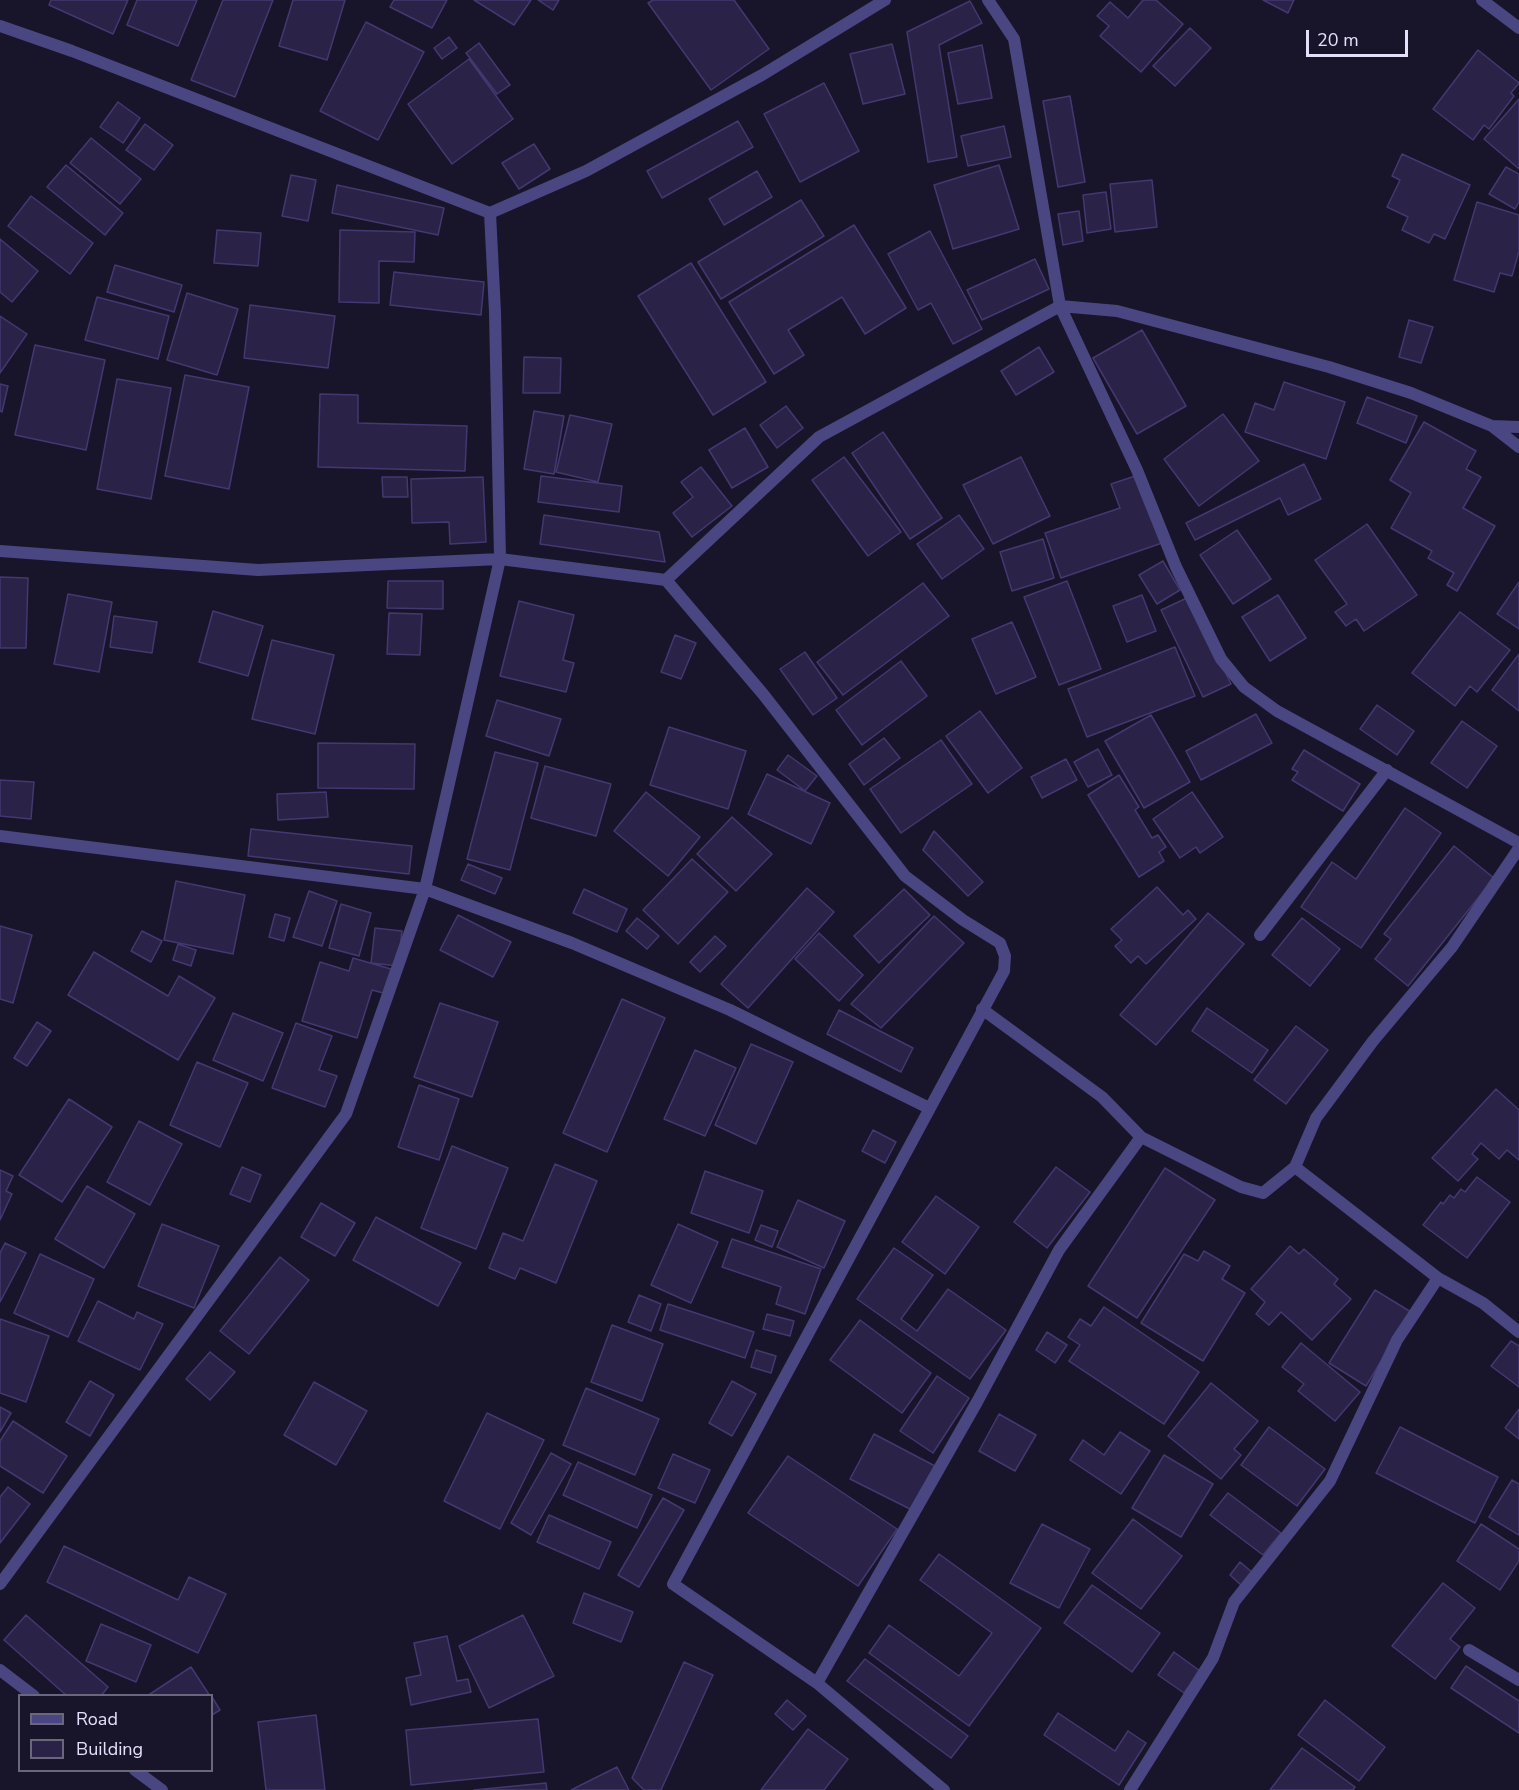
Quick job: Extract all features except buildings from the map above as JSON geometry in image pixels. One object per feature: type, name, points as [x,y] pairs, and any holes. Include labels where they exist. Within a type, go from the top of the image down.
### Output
[{"type":"street","points":[[0,26],[72,51],[490,213],[586,171],[762,75],[885,0]]},
{"type":"street","points":[[982,1009],[1102,1097],[1141,1137],[1241,1187],[1263,1193],[1295,1167],[1316,1118],[1373,1041],[1452,947],[1519,846],[1387,770],[1277,711],[1244,687],[1221,659],[1176,567],[1137,470],[1060,306],[1014,39],[988,0]]},
{"type":"street","points":[[1482,0],[1519,28]]},
{"type":"street","points":[[0,1584],[346,1114],[425,889],[500,559],[495,312],[490,213]]},
{"type":"street","points":[[666,580],[819,437],[1060,306],[1117,311],[1329,367],[1411,393],[1492,426],[1519,447]]},
{"type":"street","points":[[1492,426],[1519,427]]},
{"type":"street","points":[[0,551],[258,570],[500,559],[666,580],[763,694],[905,876],[963,920],[1000,943],[1005,956],[1004,971],[673,1584],[817,1683],[944,1790]]},
{"type":"street","points":[[1260,935],[1387,770]]},
{"type":"street","points":[[0,836],[425,889],[572,944],[730,1010],[929,1108]]},
{"type":"street","points":[[817,1683],[971,1413],[1059,1250],[1141,1137]]},
{"type":"street","points":[[1295,1167],[1438,1278],[1483,1303],[1519,1332]]},
{"type":"street","points":[[1130,1790],[1213,1658],[1234,1602],[1330,1480],[1396,1340],[1438,1278]]},
{"type":"street","points":[[1469,1650],[1519,1680]]},
{"type":"street","points":[[0,1670],[33,1694]]},
{"type":"street","points":[[138,1772],[162,1790]]}]
